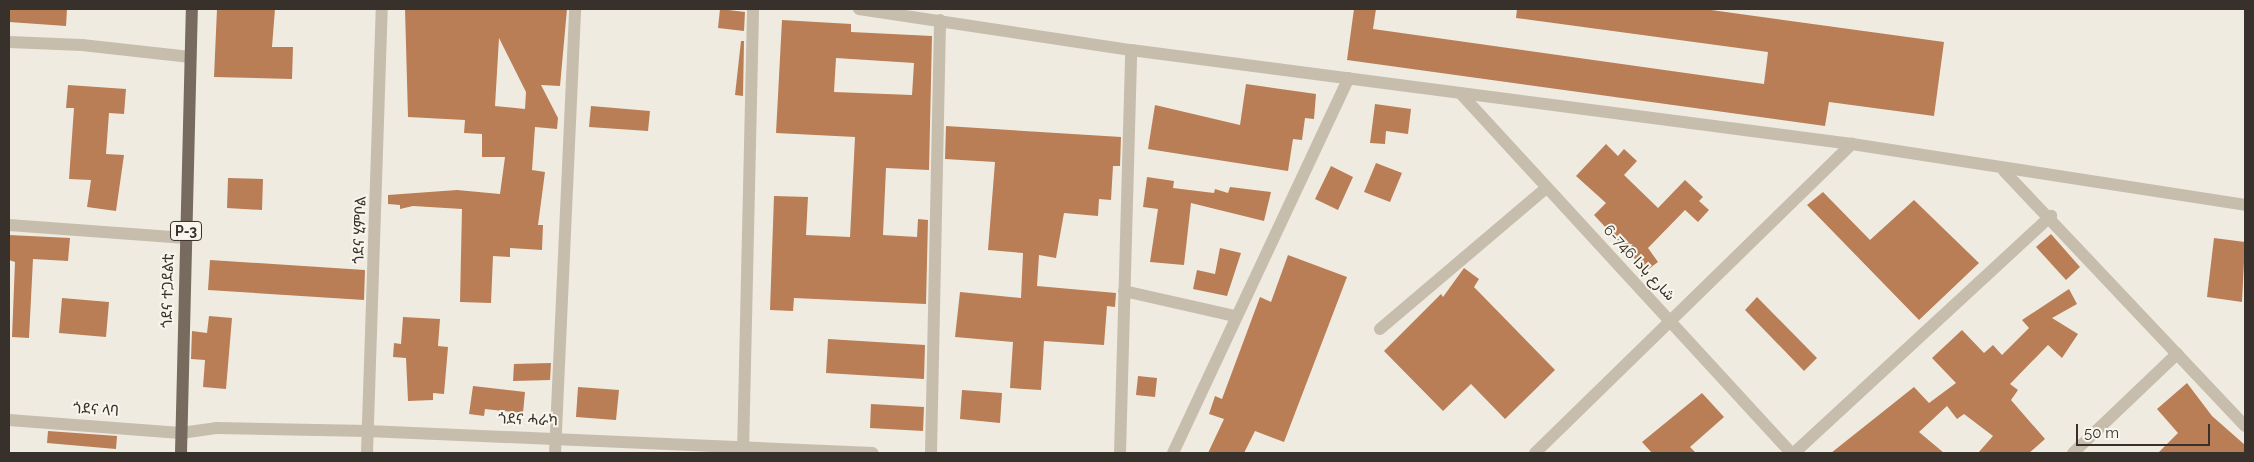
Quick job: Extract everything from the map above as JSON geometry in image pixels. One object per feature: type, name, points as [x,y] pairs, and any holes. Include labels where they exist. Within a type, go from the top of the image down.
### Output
[{"type":"main road","name":"ጎደና ተጋደልቲ","points":[[181,453],[192,9]]},
{"type":"street","name":"ጎደና ሂምቦል","points":[[367,453],[382,9]]},
{"type":"street","points":[[555,453],[575,9]]},
{"type":"street","points":[[743,451],[753,9]]},
{"type":"street","points":[[859,9],[1131,50],[1349,78],[1462,95],[1852,144],[2004,171],[2245,205]]},
{"type":"street","points":[[931,453],[940,20]]},
{"type":"street","points":[[9,42],[82,45],[190,57]]},
{"type":"street","points":[[1120,453],[1131,50]]},
{"type":"street","points":[[1173,453],[1235,316],[1349,78]]},
{"type":"street","name":"شارع بادا 746-6","points":[[1462,95],[1793,453]]},
{"type":"street","points":[[1535,453],[1669,318],[1852,144]]},
{"type":"street","points":[[2004,171],[2051,216],[2245,426]]},
{"type":"street","points":[[1380,329],[1546,188]]},
{"type":"street","points":[[1793,453],[2051,216]]},
{"type":"street","points":[[9,225],[186,238]]},
{"type":"street","points":[[1124,291],[1235,316]]},
{"type":"street","points":[[2072,453],[2177,354]]},
{"type":"street","name":"ጎደና ላባ","points":[[9,420],[181,433]]},
{"type":"street","name":"ጎደና ሓራካ","points":[[181,433],[216,428],[368,431],[555,437],[743,451],[873,453]]},
{"type":"building","points":[[9,9],[67,9],[66,26],[9,22]]},
{"type":"building","points":[[217,9],[275,9],[272,47],[293,47],[292,79],[214,77]]},
{"type":"building","points":[[405,9],[567,9],[560,86],[541,85],[558,118],[557,129],[535,127],[532,170],[545,172],[538,225],[543,225],[542,250],[510,248],[510,257],[493,256],[491,303],[460,302],[462,209],[413,206],[400,209],[400,205],[388,204],[388,195],[457,190],[500,194],[505,157],[482,157],[482,134],[464,133],[465,120],[408,117]],"holes":[[[499,38],[526,92],[525,109],[495,106]]]},
{"type":"building","points":[[720,9],[745,12],[744,31],[718,28]]},
{"type":"building","points":[[1354,9],[1376,9],[1373,29],[1764,84],[1768,52],[1516,18],[1517,9],[1704,9],[1944,42],[1934,116],[1829,102],[1825,126],[1347,60]]},
{"type":"building","points":[[782,20],[851,24],[851,32],[932,36],[929,170],[886,168],[883,235],[917,237],[918,219],[928,220],[926,304],[794,298],[793,311],[770,310],[774,196],[808,197],[806,235],[850,237],[855,137],[776,133]],"holes":[[[836,58],[914,63],[912,95],[834,92]]]},
{"type":"building","points":[[741,41],[744,41],[743,96],[735,95]]},
{"type":"building","points":[[1246,84],[1316,94],[1314,119],[1305,118],[1302,140],[1293,139],[1288,171],[1148,149],[1155,105],[1240,125]]},
{"type":"building","points":[[68,85],[126,89],[124,114],[109,113],[106,154],[124,155],[116,211],[87,207],[91,180],[69,179],[74,108],[66,108]]},
{"type":"building","points":[[1375,104],[1411,109],[1408,134],[1386,131],[1385,144],[1370,143]]},
{"type":"building","points":[[591,106],[650,111],[648,131],[589,127]]},
{"type":"building","points":[[946,126],[1121,137],[1120,166],[1113,166],[1111,200],[1099,199],[1098,216],[1064,213],[1056,258],[1039,255],[1037,286],[1116,293],[1115,307],[1107,306],[1104,345],[1044,341],[1041,390],[1010,388],[1013,342],[955,337],[960,292],[1021,298],[1023,253],[988,250],[995,162],[945,159]]},
{"type":"building","points":[[1606,144],[1618,156],[1624,149],[1637,161],[1624,175],[1658,208],[1685,180],[1703,197],[1699,201],[1709,210],[1698,222],[1685,210],[1648,248],[1658,262],[1646,271],[1594,215],[1606,203],[1576,176]]},
{"type":"building","points":[[1376,163],[1402,173],[1390,202],[1364,192]]},
{"type":"building","points":[[1331,166],[1353,177],[1338,210],[1315,199]]},
{"type":"building","points":[[1147,177],[1174,181],[1173,188],[1214,193],[1215,189],[1228,193],[1230,187],[1271,192],[1264,221],[1191,203],[1184,265],[1150,262],[1158,209],[1143,207]]},
{"type":"building","points":[[228,178],[263,179],[262,210],[227,208]]},
{"type":"building","points":[[1823,192],[1870,240],[1914,200],[1979,263],[1919,320],[1807,205]]},
{"type":"building","points":[[2051,234],[2080,267],[2066,280],[2036,247]]},
{"type":"building","points":[[9,235],[70,238],[68,261],[33,259],[29,338],[12,337],[15,262],[9,260]]},
{"type":"building","points":[[2214,238],[2245,242],[2242,302],[2207,297]]},
{"type":"building","points":[[1220,248],[1241,253],[1227,296],[1193,289],[1197,270],[1215,274]]},
{"type":"building","points":[[1288,255],[1347,277],[1284,442],[1255,431],[1244,453],[1208,453],[1224,419],[1209,414],[1215,396],[1222,399],[1260,297],[1271,302]]},
{"type":"building","points":[[210,260],[365,270],[364,300],[208,290]]},
{"type":"building","points":[[1464,268],[1479,279],[1474,287],[1555,370],[1505,419],[1471,384],[1443,411],[1384,351],[1441,294],[1443,297]]},
{"type":"building","points":[[2069,289],[2077,304],[2052,318],[2078,334],[2062,358],[2048,345],[2010,384],[2018,390],[2011,400],[2045,439],[2029,453],[1978,453],[1993,436],[1964,414],[1957,419],[1947,406],[1919,432],[1944,453],[1831,453],[1914,387],[1929,403],[1956,383],[1932,358],[1962,330],[1984,353],[1993,345],[2002,355],[2029,328],[2022,320]]},
{"type":"building","points":[[1757,297],[1817,358],[1804,371],[1745,310]]},
{"type":"building","points":[[62,298],[109,302],[106,337],[59,333]]},
{"type":"building","points":[[209,316],[232,318],[226,389],[203,387],[205,360],[191,359],[192,331],[207,333]]},
{"type":"building","points":[[403,317],[440,319],[438,346],[448,347],[444,394],[433,393],[433,400],[408,401],[406,358],[393,357],[394,343],[401,344]]},
{"type":"building","points":[[828,339],[925,345],[924,379],[826,373]]},
{"type":"building","points":[[551,363],[550,380],[513,381],[514,364]]},
{"type":"building","points":[[1138,376],[1157,378],[1155,397],[1136,395]]},
{"type":"building","points":[[2187,383],[2212,416],[2245,445],[2245,453],[2158,453],[2178,433],[2157,409]]},
{"type":"building","points":[[473,386],[525,392],[523,413],[485,409],[484,416],[469,414]]},
{"type":"building","points":[[578,387],[619,390],[616,420],[576,417]]},
{"type":"building","points":[[962,390],[1002,393],[1000,423],[960,419]]},
{"type":"building","points":[[1702,393],[1724,417],[1690,447],[1696,453],[1652,453],[1642,442]]},
{"type":"building","points":[[871,404],[924,407],[923,431],[870,428]]},
{"type":"building","points":[[48,431],[117,436],[116,449],[47,443]]}]
